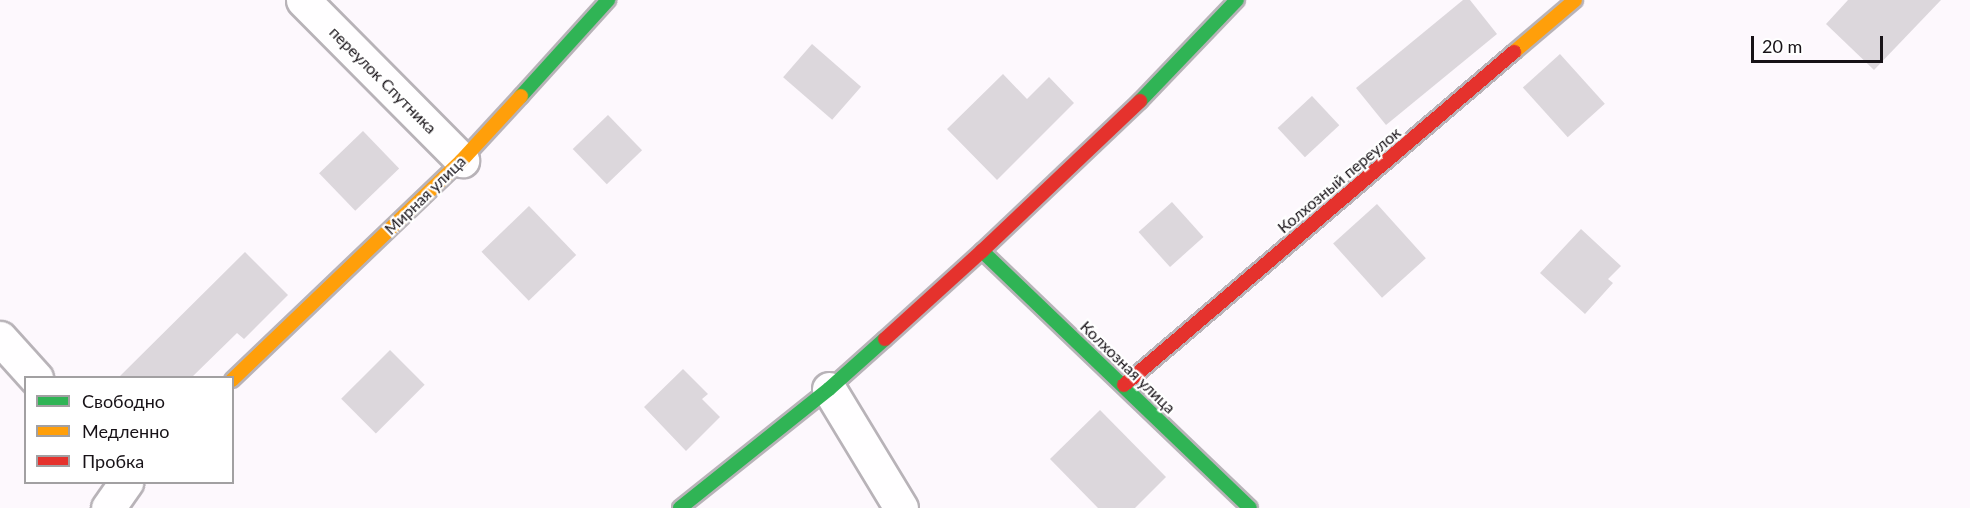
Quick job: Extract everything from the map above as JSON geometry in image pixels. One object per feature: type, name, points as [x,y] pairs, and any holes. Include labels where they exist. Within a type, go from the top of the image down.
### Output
[{"type":"street","name":"переулок Спутника","points":[[303,0],[462,160]]},
{"type":"street","name":"Мирная улица","points":[[234,378],[462,160],[608,0]]},
{"type":"street","points":[[680,508],[829,389],[982,251],[1170,72],[1237,0]]},
{"type":"street","name":"Колхозный переулок","points":[[1124,385],[1575,0]]},
{"type":"street","name":"Колхозная улица","points":[[982,251],[1250,508]]},
{"type":"street","points":[[0,338],[34,376]]},
{"type":"street","points":[[829,389],[901,508]]},
{"type":"street","points":[[108,508],[125,484]]},
{"type":"building","points":[[1463,0],[1470,0],[1497,34],[1386,125],[1356,88]]},
{"type":"building","points":[[1848,0],[1941,0],[1874,70],[1826,24]]},
{"type":"building","points":[[812,44],[861,87],[832,120],[783,77]]},
{"type":"building","points":[[1560,54],[1605,104],[1568,137],[1523,87]]},
{"type":"building","points":[[1003,74],[1027,99],[1049,77],[1074,103],[997,180],[947,129]]},
{"type":"building","points":[[1312,96],[1339,125],[1305,157],[1278,128]]},
{"type":"building","points":[[608,115],[642,150],[607,184],[573,149]]},
{"type":"building","points":[[363,131],[399,168],[355,211],[319,173]]},
{"type":"building","points":[[1172,202],[1203,237],[1170,267],[1139,232]]},
{"type":"building","points":[[1377,204],[1426,258],[1382,298],[1333,243]]},
{"type":"building","points":[[529,206],[576,255],[529,301],[482,252]]},
{"type":"building","points":[[1581,229],[1621,266],[1608,279],[1613,283],[1585,314],[1540,273]]},
{"type":"building","points":[[245,252],[288,295],[244,339],[237,333],[193,376],[120,376]]},
{"type":"building","points":[[390,350],[425,385],[376,433],[341,399]]},
{"type":"building","points":[[683,369],[708,394],[702,399],[720,417],[686,451],[644,407]]},
{"type":"building","points":[[1100,410],[1166,477],[1135,508],[1098,508],[1050,459]]},
{"type":"traffic: fast","points":[[521,96],[608,0]]},
{"type":"traffic: fast","points":[[1140,101],[1237,0]]},
{"type":"traffic: fast","points":[[982,251],[1250,508]]},
{"type":"traffic: fast","points":[[680,508],[829,389],[885,339]]},
{"type":"traffic: slow","points":[[1514,52],[1575,0]]},
{"type":"traffic: slow","points":[[234,378],[462,160],[521,96]]},
{"type":"traffic: jam","points":[[1124,385],[1514,52]]},
{"type":"traffic: jam","points":[[885,339],[982,251],[1140,101]]}]
